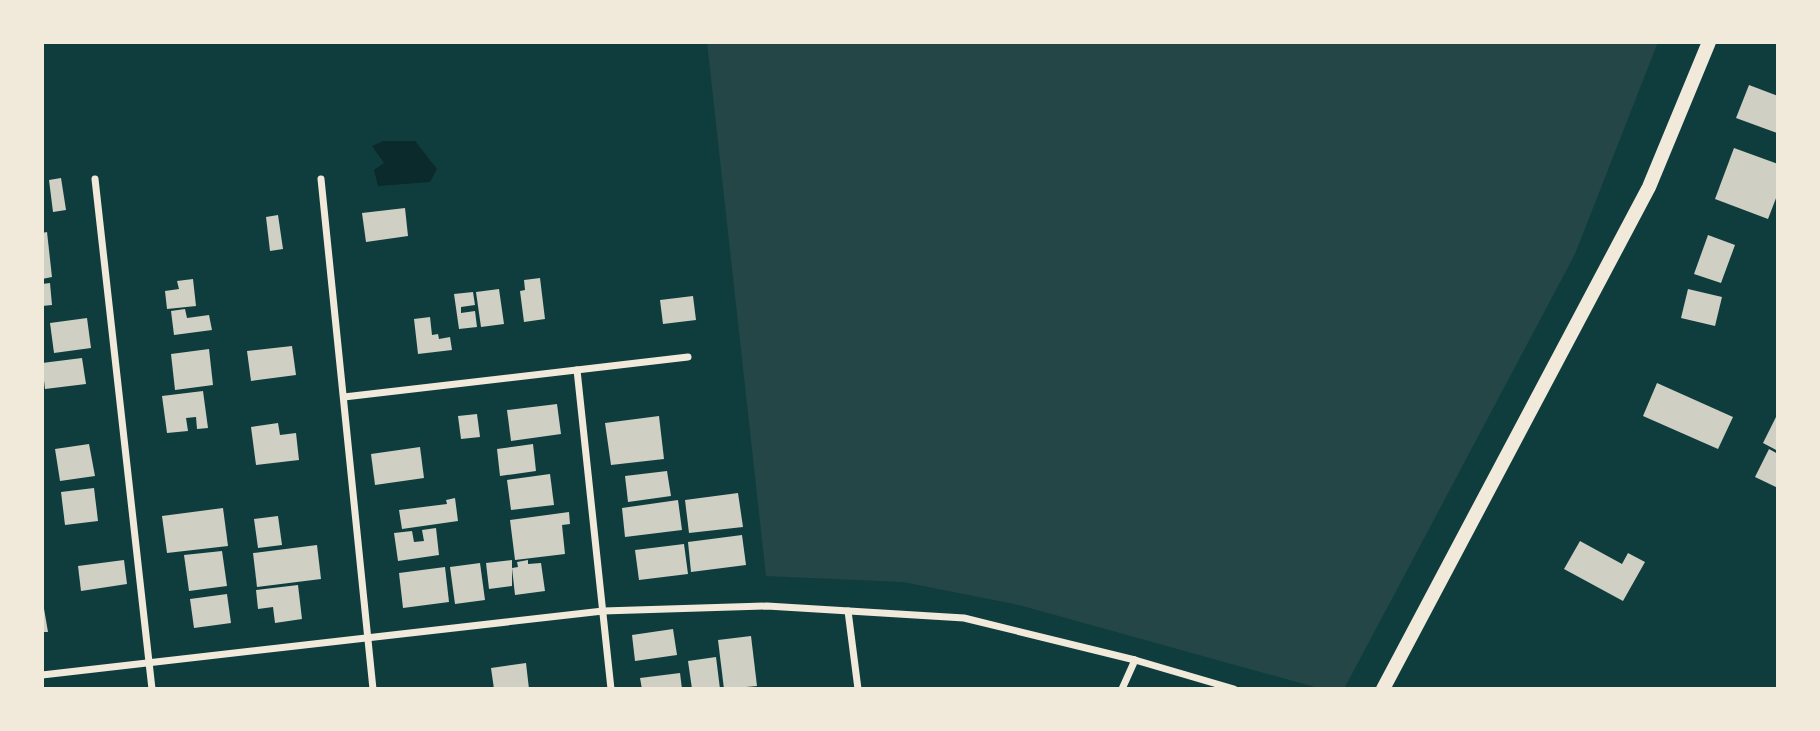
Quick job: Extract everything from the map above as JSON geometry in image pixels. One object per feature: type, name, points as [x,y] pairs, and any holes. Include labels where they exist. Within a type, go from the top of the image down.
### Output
[{"type":"main road","points":[[1383,689],[1649,187],[1709,42]]},
{"type":"street","points":[[95,179],[152,689]]},
{"type":"street","points":[[321,179],[373,689]]},
{"type":"street","points":[[344,397],[688,356]]},
{"type":"street","points":[[577,370],[611,689]]},
{"type":"street","points":[[42,675],[603,611],[767,606],[964,618],[1135,660],[1234,689]]},
{"type":"street","points":[[848,611],[858,689]]},
{"type":"street","points":[[1122,689],[1135,660]]},
{"type":"shaded area","points":[[707,42],[1658,42],[1575,254],[1344,689],[1322,689],[1019,605],[903,582],[766,576]]},
{"type":"shaded area","points":[[383,141],[415,141],[437,169],[430,182],[378,186],[374,170],[384,163],[372,146]]},
{"type":"building","points":[[1749,85],[1778,96],[1777,133],[1736,118]]},
{"type":"building","points":[[1734,148],[1778,164],[1778,193],[1768,219],[1715,199]]},
{"type":"building","points":[[61,178],[66,210],[53,212],[49,180]]},
{"type":"building","points":[[405,208],[408,236],[366,242],[362,213]]},
{"type":"building","points":[[278,215],[283,249],[270,251],[266,217]]},
{"type":"building","points":[[47,232],[52,277],[42,279],[42,233]]},
{"type":"building","points":[[1708,235],[1735,245],[1721,283],[1694,274]]},
{"type":"building","points":[[540,278],[545,319],[524,322],[520,291],[525,290],[524,280]]},
{"type":"building","points":[[193,279],[196,306],[167,309],[165,291],[179,289],[177,281]]},
{"type":"building","points":[[50,283],[52,305],[42,306],[42,284]]},
{"type":"building","points":[[499,289],[504,324],[481,327],[476,292]]},
{"type":"building","points":[[1688,289],[1722,297],[1715,326],[1681,318]]},
{"type":"building","points":[[473,292],[475,305],[461,307],[461,313],[475,311],[477,327],[459,329],[454,294]]},
{"type":"building","points":[[693,296],[696,320],[663,324],[660,300]]},
{"type":"building","points":[[185,309],[187,318],[209,315],[212,330],[174,335],[171,311]]},
{"type":"building","points":[[430,317],[432,335],[438,334],[439,339],[450,337],[452,350],[418,354],[414,319]]},
{"type":"building","points":[[87,318],[91,348],[54,353],[50,323]]},
{"type":"building","points":[[292,346],[296,375],[251,381],[247,351]]},
{"type":"building","points":[[209,349],[213,385],[175,390],[171,354]]},
{"type":"building","points":[[82,358],[86,384],[45,389],[42,363]]},
{"type":"building","points":[[1657,383],[1733,417],[1718,449],[1643,416]]},
{"type":"building","points":[[203,391],[208,428],[197,429],[196,417],[186,418],[188,431],[167,433],[162,396]]},
{"type":"building","points":[[557,404],[561,434],[511,441],[507,410]]},
{"type":"building","points":[[1778,413],[1778,451],[1763,443]]},
{"type":"building","points":[[477,414],[480,437],[461,439],[458,416]]},
{"type":"building","points":[[659,416],[664,459],[611,465],[605,423]]},
{"type":"building","points":[[278,423],[280,435],[296,433],[299,460],[256,465],[251,427]]},
{"type":"building","points":[[89,444],[95,476],[60,481],[55,449]]},
{"type":"building","points":[[533,444],[536,471],[500,476],[497,449]]},
{"type":"building","points":[[420,447],[424,478],[375,485],[371,454]]},
{"type":"building","points":[[1769,449],[1778,454],[1778,488],[1755,477]]},
{"type":"building","points":[[667,471],[671,496],[628,502],[625,476]]},
{"type":"building","points":[[550,474],[554,505],[511,510],[507,480]]},
{"type":"building","points":[[94,488],[98,521],[65,525],[61,492]]},
{"type":"building","points":[[738,493],[743,527],[689,533],[685,500]]},
{"type":"building","points":[[455,498],[458,521],[402,529],[399,510],[447,504],[446,500]]},
{"type":"building","points":[[678,500],[682,530],[625,537],[622,508]]},
{"type":"building","points":[[223,508],[228,546],[167,553],[162,516]]},
{"type":"building","points":[[569,512],[570,524],[562,525],[565,554],[515,560],[510,520]]},
{"type":"building","points":[[278,516],[282,545],[258,548],[254,519]]},
{"type":"building","points":[[436,528],[439,555],[398,561],[394,533],[412,531],[414,542],[424,541],[422,530]]},
{"type":"building","points":[[742,535],[746,565],[691,572],[688,542]]},
{"type":"building","points":[[1580,541],[1622,564],[1628,553],[1645,562],[1623,601],[1564,569]]},
{"type":"building","points":[[684,544],[688,574],[639,580],[635,550]]},
{"type":"building","points":[[317,545],[321,579],[257,587],[253,553]]},
{"type":"building","points":[[222,551],[227,586],[189,591],[184,555]]},
{"type":"building","points":[[124,560],[127,584],[81,591],[78,566]]},
{"type":"building","points":[[512,560],[512,586],[489,589],[486,563]]},
{"type":"building","points":[[528,560],[528,564],[541,563],[545,591],[515,595],[512,568],[518,567],[517,562]]},
{"type":"building","points":[[480,563],[485,600],[455,604],[450,567]]},
{"type":"building","points":[[445,567],[449,602],[403,608],[399,573]]},
{"type":"building","points":[[298,585],[302,619],[275,623],[273,607],[258,609],[256,590]]},
{"type":"building","points":[[227,594],[231,623],[194,628],[190,599]]},
{"type":"building","points":[[42,597],[48,632],[42,632]]},
{"type":"building","points":[[673,629],[677,655],[635,661],[632,635]]},
{"type":"building","points":[[751,636],[757,686],[724,689],[718,640]]},
{"type":"building","points":[[716,657],[720,689],[692,689],[688,661]]},
{"type":"building","points":[[526,663],[529,689],[494,689],[491,668]]},
{"type":"building","points":[[680,673],[682,689],[642,689],[640,678]]}]
